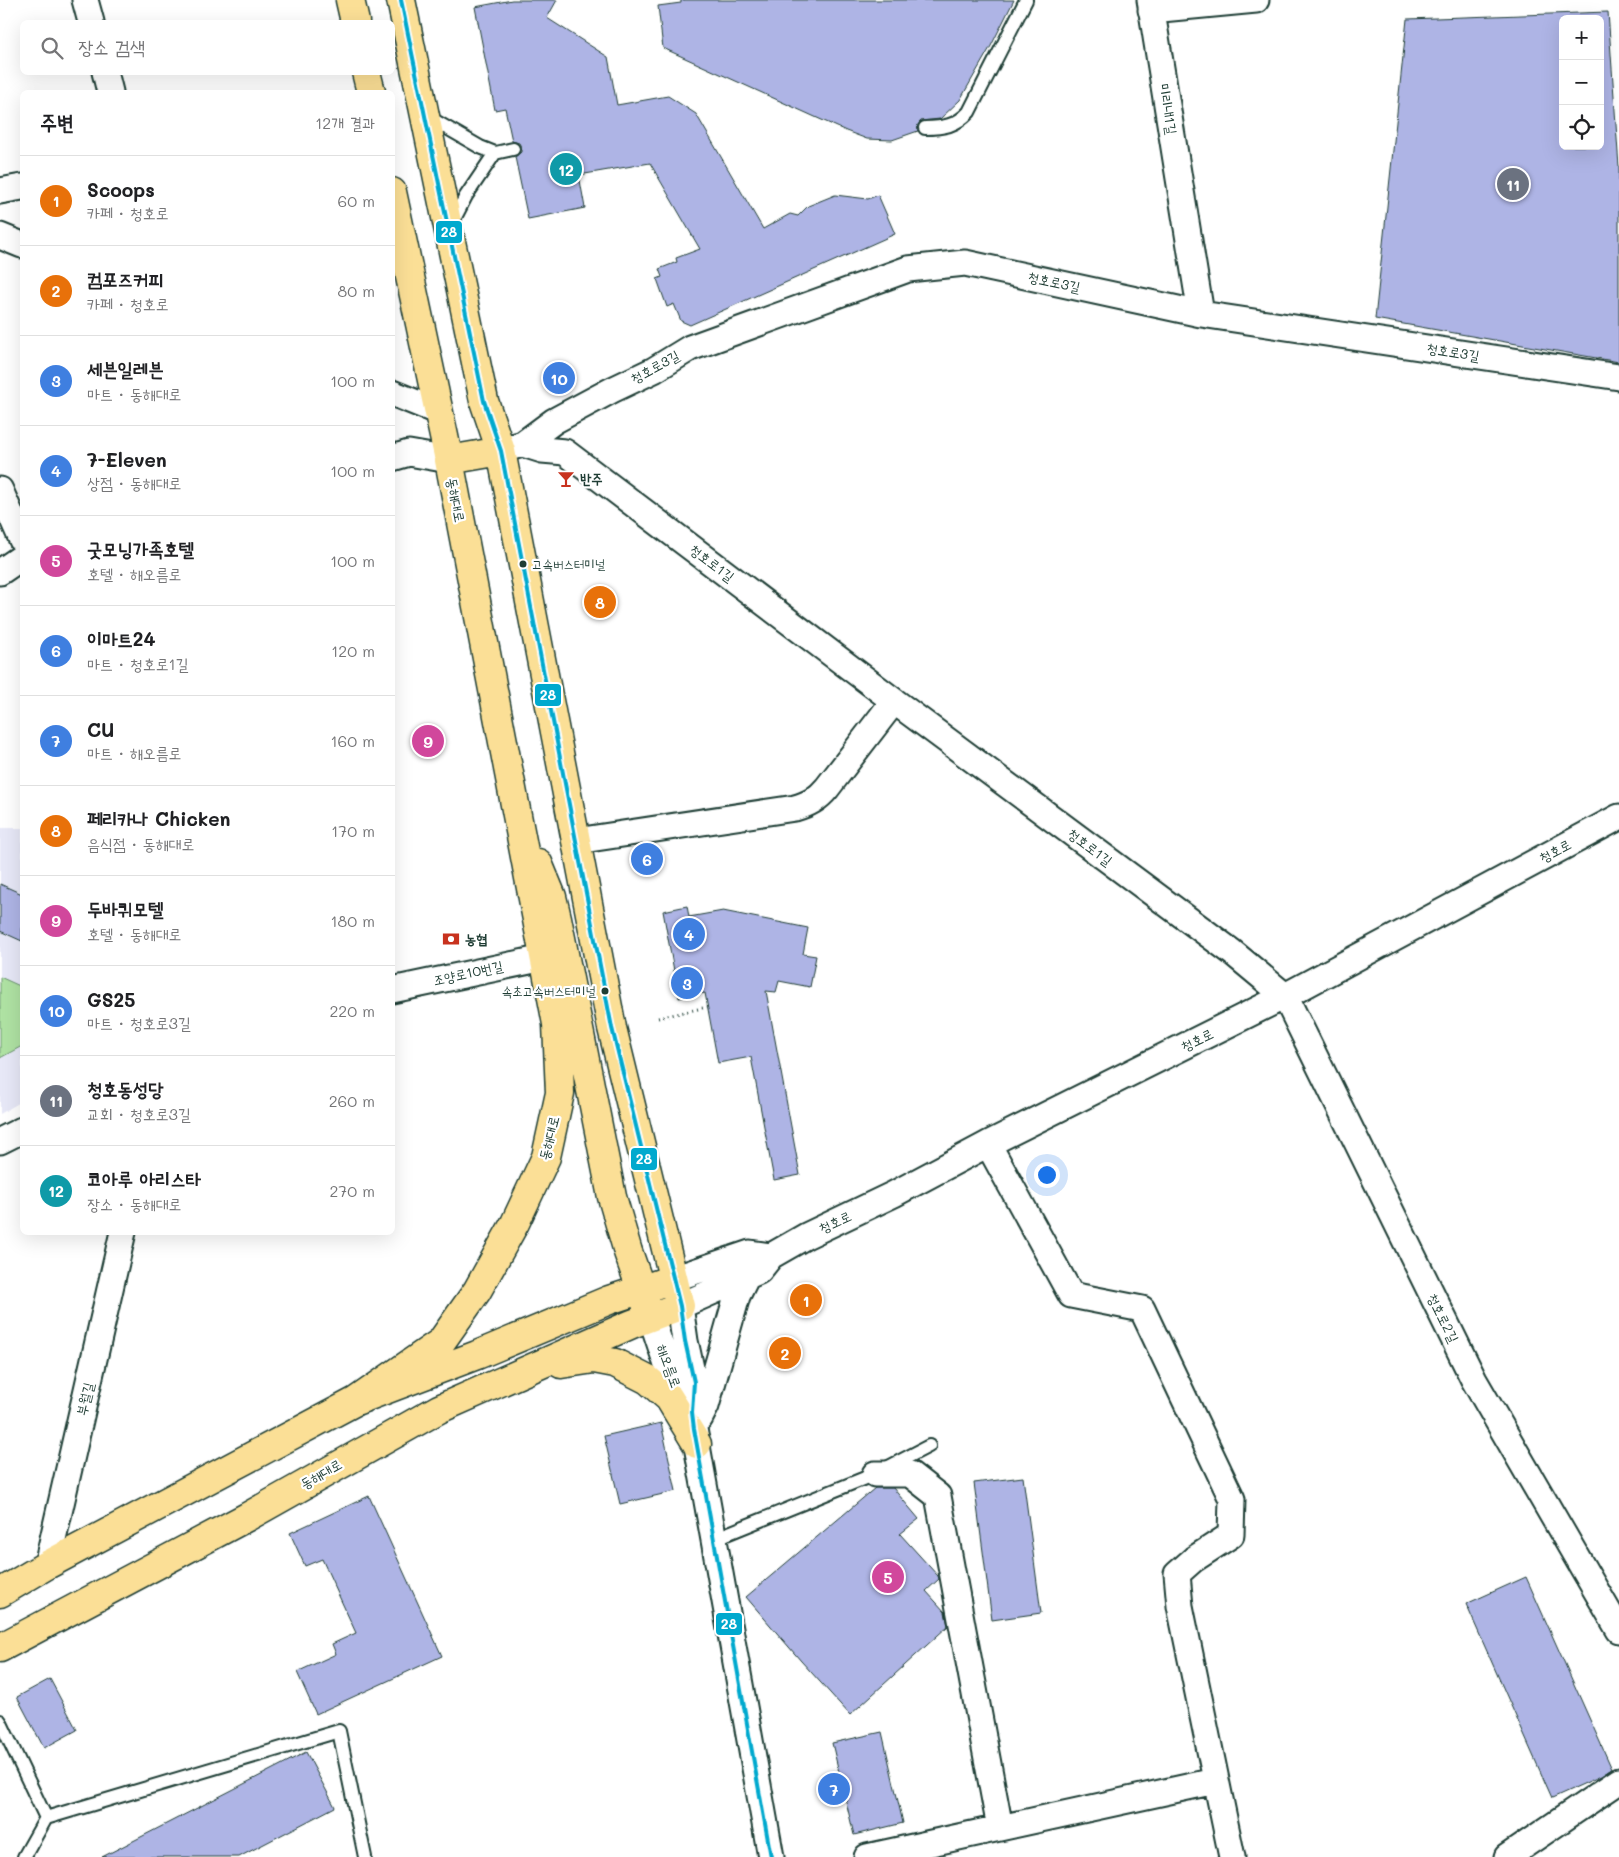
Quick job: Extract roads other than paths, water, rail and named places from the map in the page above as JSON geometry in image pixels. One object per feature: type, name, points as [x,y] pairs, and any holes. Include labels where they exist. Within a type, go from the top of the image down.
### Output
[{"type":"main road","points":[[350,0],[355,20]]},
{"type":"main road","points":[[402,0],[484,401],[512,448],[576,841],[612,1028],[680,1306]]},
{"type":"main road","points":[[367,75],[370,90]]},
{"type":"main road","name":"동해대로","points":[[356,1402],[440,1342],[477,1291],[515,1223],[546,1157],[560,1093],[557,1024],[449,460],[395,206]]},
{"type":"main road","points":[[449,460],[512,448]]},
{"type":"main road","name":"동해대로","points":[[515,808],[545,877],[557,918],[612,1197],[640,1289],[651,1317]]},
{"type":"main road","name":"동해대로","points":[[0,1593],[47,1565],[356,1402],[640,1289],[673,1279]]},
{"type":"main road","name":"동해대로","points":[[0,1648],[247,1517],[439,1409],[525,1370],[680,1306]]},
{"type":"main road","points":[[525,1370],[594,1359],[615,1363],[648,1380],[668,1398],[694,1428]]},
{"type":"street","points":[[85,0],[91,20]]},
{"type":"street","name":"미리내1길","points":[[1201,314],[1151,5],[1256,0]]},
{"type":"street","points":[[106,75],[110,90]]},
{"type":"street","points":[[0,191],[20,186]]},
{"type":"street","points":[[0,236],[20,244]]},
{"type":"street","name":"청호로3길","points":[[512,448],[554,422],[612,390],[654,370],[690,348],[908,269],[965,264],[1201,314],[1619,377]]},
{"type":"street","points":[[395,395],[439,412]]},
{"type":"street","name":"청호로1길","points":[[512,448],[565,452],[894,701],[1216,940],[1285,996]]},
{"type":"street","points":[[395,457],[409,453],[449,460]]},
{"type":"street","points":[[0,490],[20,535]]},
{"type":"street","points":[[0,572],[20,558]]},
{"type":"street","points":[[576,841],[795,808],[809,804],[828,788],[894,701]]},
{"type":"street","name":"청호로","points":[[680,1306],[760,1271],[771,1256],[806,1236],[894,1194],[988,1144],[1285,996],[1619,817]]},
{"type":"street","name":"조양로10번길","points":[[395,989],[544,958]]},
{"type":"street","name":"청호로2길","points":[[1285,996],[1474,1380],[1619,1630]]},
{"type":"street","points":[[0,1142],[20,1131]]},
{"type":"street","points":[[988,1144],[1071,1295],[1142,1309],[1232,1499],[1231,1535],[1194,1559],[1177,1574],[1180,1606],[1232,1857]]},
{"type":"street","name":"부월길","points":[[47,1565],[122,1235]]},
{"type":"street","points":[[673,1279],[750,1253],[771,1256]]},
{"type":"street","points":[[694,1428],[706,1406],[737,1296],[747,1276]]},
{"type":"street","name":"해오름로","points":[[680,1306],[685,1342],[694,1382],[694,1428],[771,1857]]},
{"type":"street","name":"해오름로","points":[[651,1317],[676,1389],[694,1428]]},
{"type":"street","points":[[875,1474],[910,1474],[938,1496],[1000,1828]]},
{"type":"street","points":[[867,1857],[1215,1781]]},
{"type":"street","points":[[1507,1857],[1619,1782]]},
{"type":"lane","points":[[924,128],[944,128],[953,125],[962,120],[969,112],[1026,0]]},
{"type":"lane","points":[[426,116],[495,153],[513,149]]},
{"type":"lane","points":[[449,230],[466,196],[495,153]]},
{"type":"lane","points":[[714,1539],[875,1474],[929,1446]]},
{"type":"lane","points":[[0,1721],[46,1818]]},
{"type":"lane","points":[[24,1857],[46,1818],[339,1731],[365,1857]]},
{"type":"place","name":"코아루 아리스타","points":[[566,169]]},
{"type":"place","name":"청호동성당","points":[[1513,184]]},
{"type":"place","name":"GS25","points":[[559,378]]},
{"type":"place","name":"반주","points":[[566,479]]},
{"type":"place","name":"고속버스터미널","points":[[523,564]]},
{"type":"place","name":"페리카나 Chicken","points":[[600,602]]},
{"type":"place","name":"두바퀴모텔","points":[[428,741]]},
{"type":"place","name":"이마트24","points":[[647,859]]},
{"type":"place","name":"7-Eleven","points":[[689,934]]},
{"type":"place","name":"농협","points":[[451,939]]},
{"type":"place","name":"세븐일레븐","points":[[687,983]]},
{"type":"place","name":"속초고속버스터미널","points":[[605,991]]},
{"type":"place","name":"Scoops","points":[[806,1300]]},
{"type":"place","name":"컴포즈커피","points":[[785,1353]]},
{"type":"place","name":"굿모닝가족호텔","points":[[888,1577]]},
{"type":"place","name":"CU","points":[[834,1789]]}]
